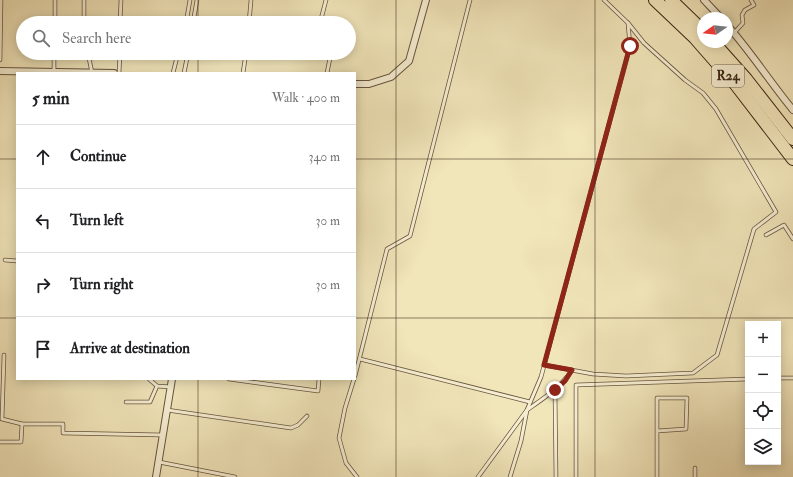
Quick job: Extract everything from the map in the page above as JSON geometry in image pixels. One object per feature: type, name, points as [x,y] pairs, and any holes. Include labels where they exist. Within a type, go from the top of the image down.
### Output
[{"type":"highway","name":"R24","points":[[655,0],[695,38],[737,86],[793,159]]},
{"type":"highway","points":[[671,0],[697,25]]},
{"type":"highway","name":"R24","points":[[718,48],[746,80],[793,140]]},
{"type":"street","points":[[356,84],[369,84],[391,77],[409,61],[426,0]]},
{"type":"street","points":[[704,0],[715,12]]},
{"type":"street","points":[[734,33],[744,44],[793,110]]},
{"type":"street","points":[[0,71],[92,72]]},
{"type":"street","points":[[156,477],[172,380]]},
{"type":"lane","points":[[0,60],[1,0]]},
{"type":"lane","points":[[55,0],[55,16]]},
{"type":"lane","points":[[84,0],[84,16]]},
{"type":"lane","points":[[120,16],[121,0]]},
{"type":"lane","points":[[187,16],[190,0]]},
{"type":"lane","points":[[194,16],[197,0]]},
{"type":"lane","points":[[250,16],[251,0]]},
{"type":"lane","points":[[322,16],[326,0]]},
{"type":"lane","points":[[356,373],[387,249],[410,236],[470,0]]},
{"type":"lane","points":[[544,365],[593,374],[626,376],[693,373],[717,356],[754,229],[776,212],[716,109],[703,93],[685,80],[644,43],[628,23],[604,0]]},
{"type":"lane","points":[[734,33],[743,22],[742,15],[745,10],[754,5],[751,0]]},
{"type":"lane","points":[[510,477],[527,410],[541,377],[630,46],[628,23]]},
{"type":"lane","points":[[54,60],[54,72]]},
{"type":"lane","points":[[89,60],[92,72]]},
{"type":"lane","points":[[119,72],[120,60]]},
{"type":"lane","points":[[173,72],[176,60]]},
{"type":"lane","points":[[184,72],[187,60]]},
{"type":"lane","points":[[244,72],[245,60]]},
{"type":"lane","points":[[327,72],[330,60]]},
{"type":"lane","points":[[766,235],[784,225],[793,239]]},
{"type":"lane","points":[[5,260],[16,261]]},
{"type":"lane","points":[[4,355],[2,420],[22,424],[63,424],[63,433],[163,435]]},
{"type":"lane","points":[[360,359],[530,402]]},
{"type":"lane","points":[[478,477],[527,410],[555,390],[565,381],[572,370]]},
{"type":"lane","points":[[781,378],[793,378]]},
{"type":"lane","points":[[576,477],[576,385],[745,379]]},
{"type":"lane","points":[[150,380],[157,386],[171,387]]},
{"type":"lane","points":[[236,380],[318,391],[319,380]]},
{"type":"lane","points":[[354,380],[345,408],[339,438],[346,463],[357,477]]},
{"type":"lane","points":[[126,402],[150,402],[157,386]]},
{"type":"lane","points":[[555,390],[556,477]]},
{"type":"lane","points":[[657,431],[686,430],[687,398],[657,398],[657,431],[658,477]]},
{"type":"lane","points":[[167,410],[291,428],[298,425],[307,416]]},
{"type":"lane","points":[[0,442],[21,442],[22,424]]},
{"type":"lane","points":[[159,462],[235,477]]},
{"type":"lane","points":[[695,468],[695,477]]},
{"type":"route","points":[[555,390],[565,381],[572,370],[544,365],[630,46]]}]
